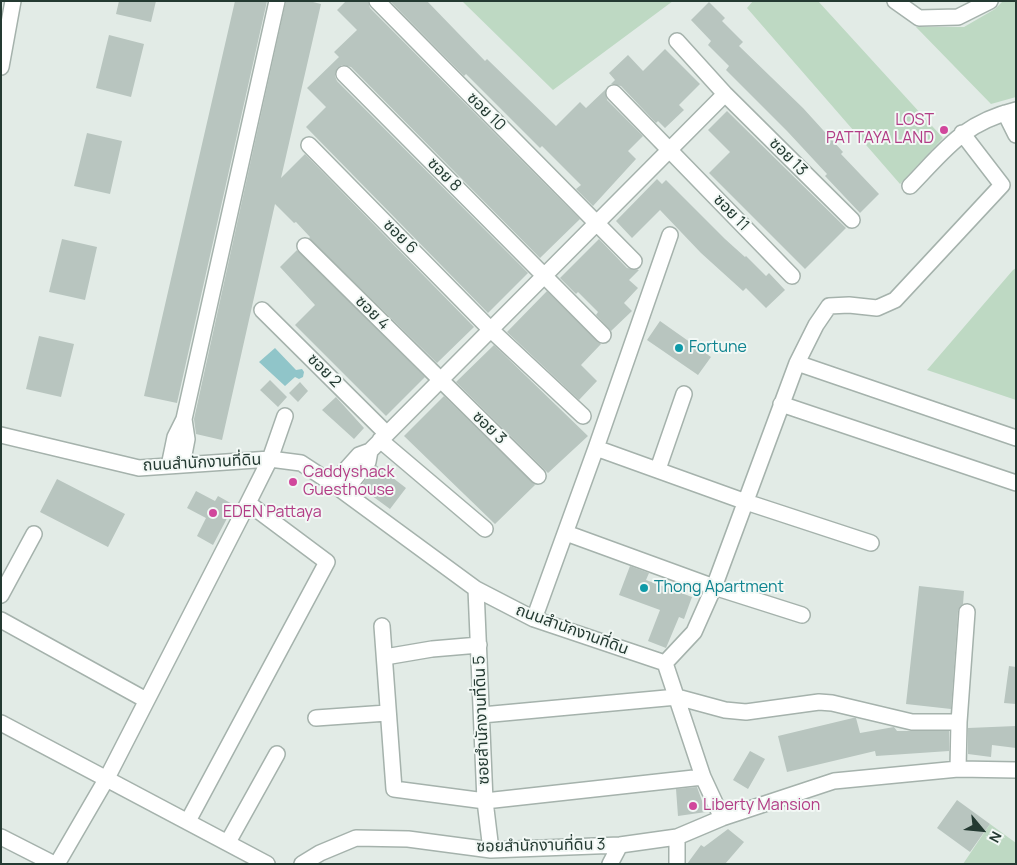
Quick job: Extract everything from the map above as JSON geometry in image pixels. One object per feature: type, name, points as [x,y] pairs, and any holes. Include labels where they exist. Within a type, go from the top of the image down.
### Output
[{"type":"street","points":[[1,67],[13,1]]},
{"type":"street","points":[[175,466],[186,439],[184,419],[277,1]]},
{"type":"street","name":"ซอย 10","points":[[377,1],[634,261]]},
{"type":"street","points":[[895,1],[919,18],[958,17],[990,1]]},
{"type":"street","name":"ซอย 13","points":[[677,41],[725,94],[852,220]]},
{"type":"street","name":"ซอย 8","points":[[344,74],[603,335]]},
{"type":"street","name":"ซอย 11","points":[[614,93],[792,276]]},
{"type":"street","points":[[338,488],[368,462],[379,441],[725,94]]},
{"type":"street","points":[[910,186],[962,132],[990,117],[1010,112],[1016,135]]},
{"type":"street","points":[[962,132],[1002,185],[895,300],[877,308],[849,305],[829,306],[816,325],[797,362],[714,587],[694,632],[665,663],[703,777],[722,818],[834,781],[958,769],[1016,770]]},
{"type":"street","name":"ซอย 6","points":[[309,145],[490,329],[583,416]]},
{"type":"street","points":[[534,619],[566,534],[670,235]]},
{"type":"street","name":"ซอย 4","points":[[305,246],[439,380]]},
{"type":"street","name":"ซอย 2","points":[[262,310],[379,441],[485,529]]},
{"type":"street","points":[[797,362],[1016,438]]},
{"type":"street","name":"ซอย 3","points":[[439,380],[538,476]]},
{"type":"street","points":[[658,469],[684,394]]},
{"type":"street","points":[[781,404],[1016,483]]},
{"type":"street","points":[[1,837],[55,864],[106,778],[248,503],[270,459],[285,416]]},
{"type":"street","name":"ถนนสำนักงานที่ดิน","points":[[1,435],[139,468],[270,459],[302,463],[476,590],[534,619],[665,663]]},
{"type":"street","points":[[596,448],[746,502],[871,543]]},
{"type":"street","points":[[188,822],[327,562],[248,503]]},
{"type":"street","points":[[1,596],[34,534]]},
{"type":"street","points":[[566,534],[802,616]]},
{"type":"street","name":"ซอยสำนักงานที่ดิน 5","points":[[476,590],[485,801],[491,850]]},
{"type":"street","points":[[958,769],[958,722],[967,612]]},
{"type":"street","points":[[1,620],[146,700]]},
{"type":"street","points":[[382,626],[394,788],[485,801],[703,777]]},
{"type":"street","points":[[385,657],[432,649],[479,645]]},
{"type":"street","points":[[482,714],[677,698],[746,712],[819,702],[832,703],[912,722],[958,722]]},
{"type":"street","points":[[316,718],[387,713]]},
{"type":"street","points":[[1,723],[267,864]]},
{"type":"street","points":[[228,842],[277,754]]},
{"type":"street","name":"ซอยสำนักงานที่ดิน 3","points":[[302,864],[320,853],[356,838],[408,839],[491,850],[620,845],[677,837],[722,818]]},
{"type":"street","points":[[677,837],[677,864]]},
{"type":"street","points":[[610,864],[620,845]]},
{"type":"green space","points":[[462,1],[673,1],[553,90]]},
{"type":"green space","points":[[753,1],[818,1],[943,138],[900,184],[747,8]]},
{"type":"green space","points":[[1003,1],[1016,1],[1016,97],[991,104],[916,27],[964,27],[995,9]]},
{"type":"green space","points":[[1016,268],[1016,400],[927,370],[1013,270]]},
{"type":"green space","points":[[990,824],[1016,843],[1016,864],[963,864]]},
{"type":"water","points":[[275,348],[296,370],[302,369],[304,372],[303,377],[299,379],[295,377],[285,386],[259,362]]},
{"type":"building","points":[[119,1],[156,1],[151,22],[116,14]]},
{"type":"building","points":[[235,1],[267,1],[177,403],[144,396]]},
{"type":"building","points":[[286,1],[309,1],[321,4],[281,178],[305,154],[474,327],[437,363],[309,238],[296,222],[294,223],[275,204],[222,440],[196,434],[194,419]]},
{"type":"building","points":[[346,1],[368,1],[370,8],[580,219],[540,258],[351,67],[342,65],[337,68],[335,76],[337,81],[528,273],[488,313],[306,127],[326,107],[307,88],[339,57],[334,52],[357,30],[337,10]]},
{"type":"building","points":[[390,1],[427,1],[485,61],[487,59],[556,126],[580,102],[586,108],[606,89],[607,100],[643,136],[628,151],[636,159],[593,206],[576,189],[581,185],[542,146],[540,148],[466,74],[464,76]]},
{"type":"building","points":[[709,2],[725,18],[722,21],[743,42],[739,46],[803,108],[843,152],[841,154],[879,194],[860,213],[825,176],[827,174],[787,131],[726,70],[729,66],[708,45],[711,41],[691,20]]},
{"type":"building","points":[[109,35],[144,44],[131,97],[96,88]]},
{"type":"building","points":[[665,49],[700,84],[679,105],[684,110],[665,128],[658,121],[656,123],[621,86],[611,84],[615,80],[609,73],[628,55],[643,71]]},
{"type":"building","points":[[727,111],[846,228],[805,269],[709,173],[730,152],[708,130]]},
{"type":"building","points":[[87,133],[122,141],[110,194],[74,186]]},
{"type":"building","points":[[657,179],[662,184],[666,180],[725,239],[766,276],[769,273],[785,290],[766,308],[746,288],[743,291],[701,253],[660,210],[632,238],[616,221]]},
{"type":"building","points":[[62,239],[97,247],[85,300],[49,292]]},
{"type":"building","points":[[599,239],[627,268],[639,270],[629,280],[638,288],[624,303],[632,311],[611,331],[596,315],[598,312],[578,292],[576,294],[560,278]]},
{"type":"building","points":[[297,250],[425,377],[386,416],[295,325],[315,305],[280,267]]},
{"type":"building","points":[[547,291],[601,344],[581,365],[597,381],[579,400],[507,332]]},
{"type":"building","name":"Fortune","points":[[660,321],[711,357],[698,375],[647,340]]},
{"type":"building","points":[[39,336],[74,344],[61,397],[26,389]]},
{"type":"building","points":[[494,345],[588,436],[548,473],[456,382]]},
{"type":"building","points":[[270,380],[287,397],[278,407],[260,390]]},
{"type":"building","points":[[300,382],[308,391],[298,402],[289,393]]},
{"type":"building","points":[[444,396],[535,485],[495,524],[404,436]]},
{"type":"building","points":[[336,397],[364,428],[354,439],[322,410]]},
{"type":"building","points":[[376,465],[406,488],[390,509],[360,487]]},
{"type":"building","points":[[57,479],[125,514],[108,547],[40,512]]},
{"type":"building","name":"EDEN Pattaya","points":[[196,491],[215,501],[218,496],[234,505],[213,545],[197,536],[206,518],[187,508]]},
{"type":"building","name":"Thong Apartment","points":[[630,566],[649,573],[646,580],[692,597],[684,619],[679,617],[666,648],[648,641],[660,610],[619,595]]},
{"type":"building","points":[[919,586],[964,591],[963,604],[958,611],[951,709],[906,704]]},
{"type":"building","points":[[1009,666],[1016,667],[1016,704],[1004,703]]},
{"type":"building","points":[[856,718],[860,733],[894,727],[897,731],[949,731],[949,751],[876,756],[875,751],[787,772],[778,736]]},
{"type":"building","points":[[1016,726],[1016,748],[992,745],[991,757],[968,754],[968,728]]},
{"type":"building","points":[[750,751],[765,759],[748,789],[733,780]]},
{"type":"building","points":[[697,787],[706,812],[678,816],[676,789]]},
{"type":"building","points":[[957,800],[990,824],[970,852],[937,828]]},
{"type":"building","points":[[728,829],[744,842],[725,864],[687,864],[701,845],[704,847]]},
{"type":"place","name":"LOST PATTAYA LAND","points":[[944,130]]},
{"type":"place","name":"Fortune","points":[[679,348]]},
{"type":"place","name":"Caddyshack Guesthouse","points":[[293,482]]},
{"type":"place","name":"EDEN Pattaya","points":[[213,513]]},
{"type":"place","name":"Thong Apartment","points":[[644,588]]},
{"type":"place","name":"Liberty Mansion","points":[[693,806]]}]
